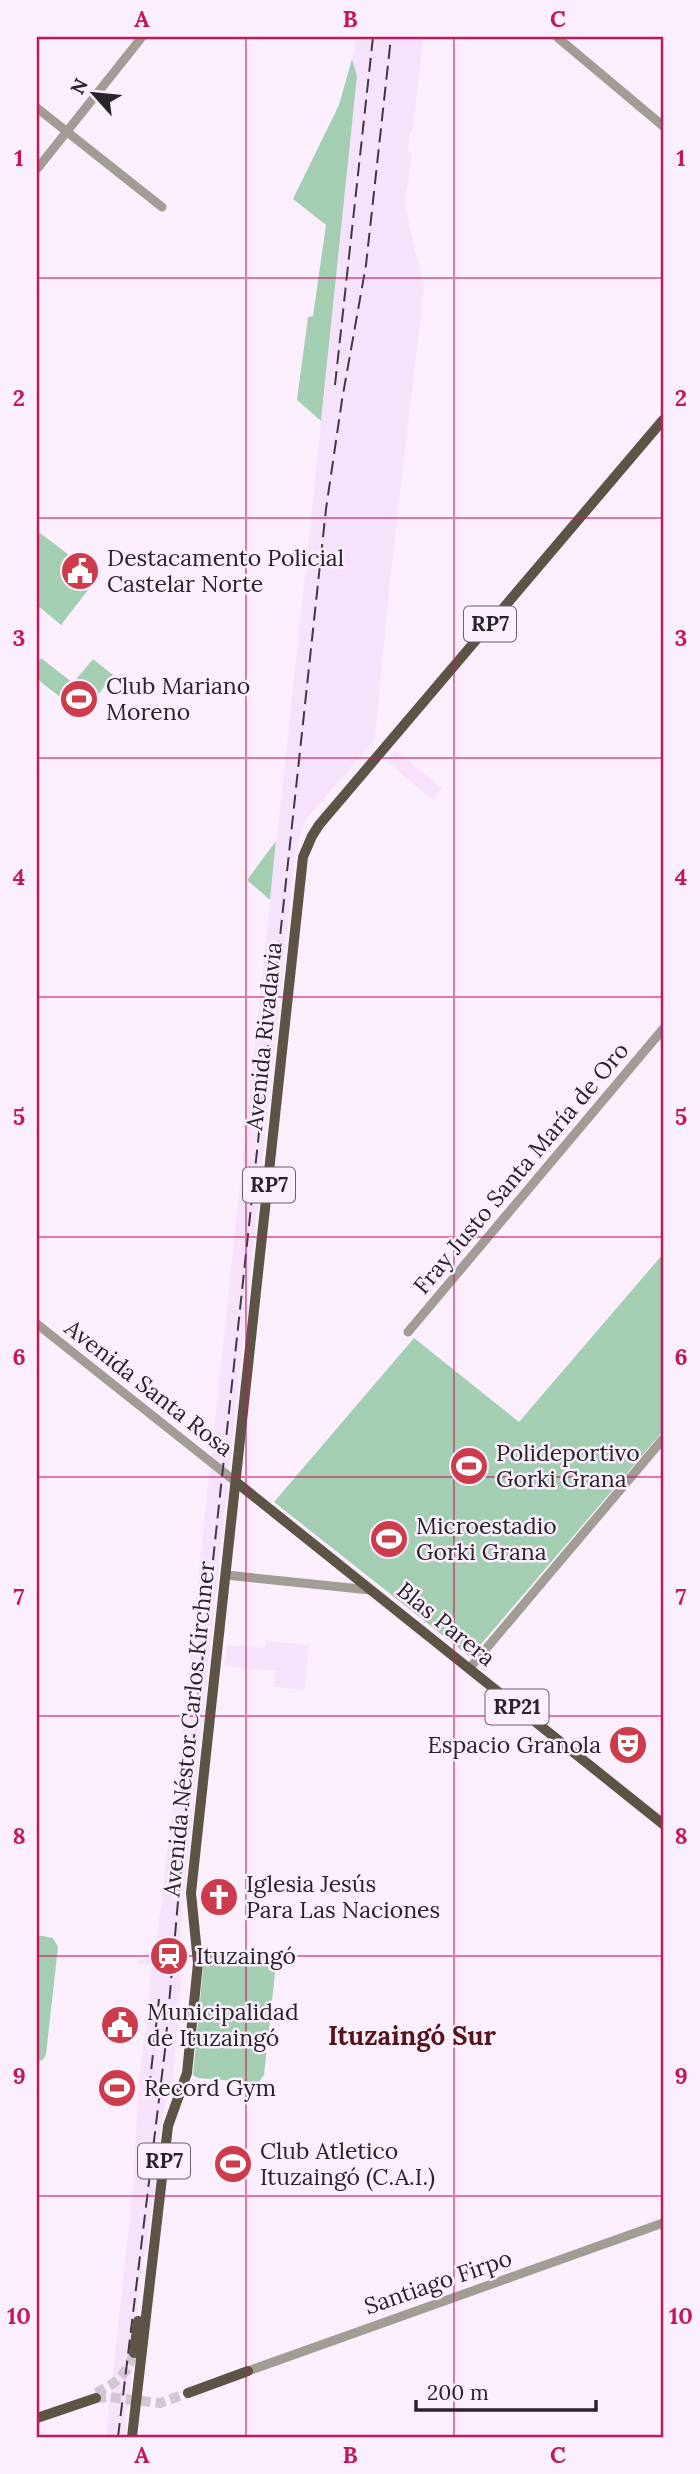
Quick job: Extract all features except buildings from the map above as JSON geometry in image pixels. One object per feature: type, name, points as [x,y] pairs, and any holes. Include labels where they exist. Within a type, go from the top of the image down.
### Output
[{"type":"main road","name":"Avenida Rivadavia","points":[[236,1482],[303,857],[307,846],[319,825],[663,420]]},
{"type":"main road","name":"Avenida Néstor Carlos Kirchner","points":[[132,2437],[169,2126],[185,2080],[188,2059],[198,1963],[191,1893],[236,1482]]},
{"type":"main road","name":"Blas Parera","points":[[236,1482],[663,1824]]},
{"type":"main road","points":[[134,2353],[146,2265],[155,2244]]},
{"type":"main road","name":"Santiago Firpo","points":[[188,2393],[248,2371]]},
{"type":"main road","points":[[37,2415],[96,2395]]},
{"type":"street","points":[[37,170],[142,37]]},
{"type":"street","points":[[557,37],[663,126]]},
{"type":"street","points":[[37,108],[162,207]]},
{"type":"street","name":"Fray Justo Santa María de Oro","points":[[408,1332],[663,1029]]},
{"type":"street","name":"Avenida Santa Rosa","points":[[37,1324],[236,1482]]},
{"type":"street","points":[[469,1669],[663,1439]]},
{"type":"street","points":[[226,1575],[370,1590]]},
{"type":"street","name":"Santiago Firpo","points":[[248,2371],[663,2223]]},
{"type":"shaded area","points":[[357,37],[423,37],[413,130],[410,132],[408,152],[412,153],[405,207],[424,287],[390,580],[375,739],[304,822],[295,854],[181,1920],[179,1960],[182,1975],[173,2080],[162,2116],[148,2242],[142,2262],[126,2409],[126,2437],[106,2437],[133,2189],[139,2080],[149,1998],[151,1965],[138,1964],[138,1959],[145,1959],[146,1952],[151,1951],[156,1944],[180,1749],[325,387],[357,76],[352,59]]},
{"type":"shaded area","points":[[395,750],[442,788],[433,800],[386,761]]},
{"type":"shaded area","points":[[266,1641],[309,1645],[304,1690],[274,1687],[276,1671],[224,1666],[227,1645],[265,1648]]},
{"type":"green space","points":[[352,59],[357,76],[321,421],[297,400],[308,317],[313,316],[326,225],[293,199],[339,105]]},
{"type":"green space","points":[[40,533],[98,577],[61,625],[37,605],[37,537]]},
{"type":"green space","name":"Club Mariano Moreno","points":[[41,658],[73,683],[93,659],[113,675],[83,715],[37,679],[37,664]]},
{"type":"green space","points":[[276,841],[270,900],[247,880]]},
{"type":"green space","name":"Polideportivo Gorki Grana","points":[[663,1254],[663,1431],[470,1657],[274,1502],[414,1338],[519,1422]]},
{"type":"green space","points":[[37,1935],[53,1938],[58,1947],[46,2054],[39,2061],[37,2061]]},
{"type":"green space","points":[[209,1954],[268,1959],[276,1964],[264,2075],[258,2083],[198,2078],[193,2075],[204,1958]]},
{"type":"tunnel","points":[[96,2393],[120,2378],[134,2353]]},
{"type":"tunnel","points":[[96,2398],[160,2403],[188,2393]]},
{"type":"railway","points":[[335,385],[373,37]]},
{"type":"railway","points":[[118,2437],[165,2050],[185,1821],[326,509],[366,265],[391,37]]},
{"type":"railway","points":[[149,2090],[159,1999]]},
{"type":"place","name":"Destacamento Policial Castelar Norte","points":[[80,571]]},
{"type":"place","name":"Club Mariano Moreno","points":[[79,699]]},
{"type":"place","name":"Polideportivo Gorki Grana","points":[[469,1466]]},
{"type":"place","name":"Microestadio Gorki Grana","points":[[389,1539]]},
{"type":"place","name":"Espacio Granola","points":[[628,1745]]},
{"type":"place","name":"Iglesia Jesús Para Las Naciones","points":[[219,1897]]},
{"type":"place","name":"Ituzaingó","points":[[169,1956]]},
{"type":"place","name":"Municipalidad de Ituzaingó","points":[[120,2025]]},
{"type":"place","name":"Record Gym","points":[[117,2088]]},
{"type":"place","name":"Club Atletico Ituzaingó (C.A.I.)","points":[[233,2164]]},
{"type":"district","name":"Ituzaingó Sur","points":[[412,2036]]}]
